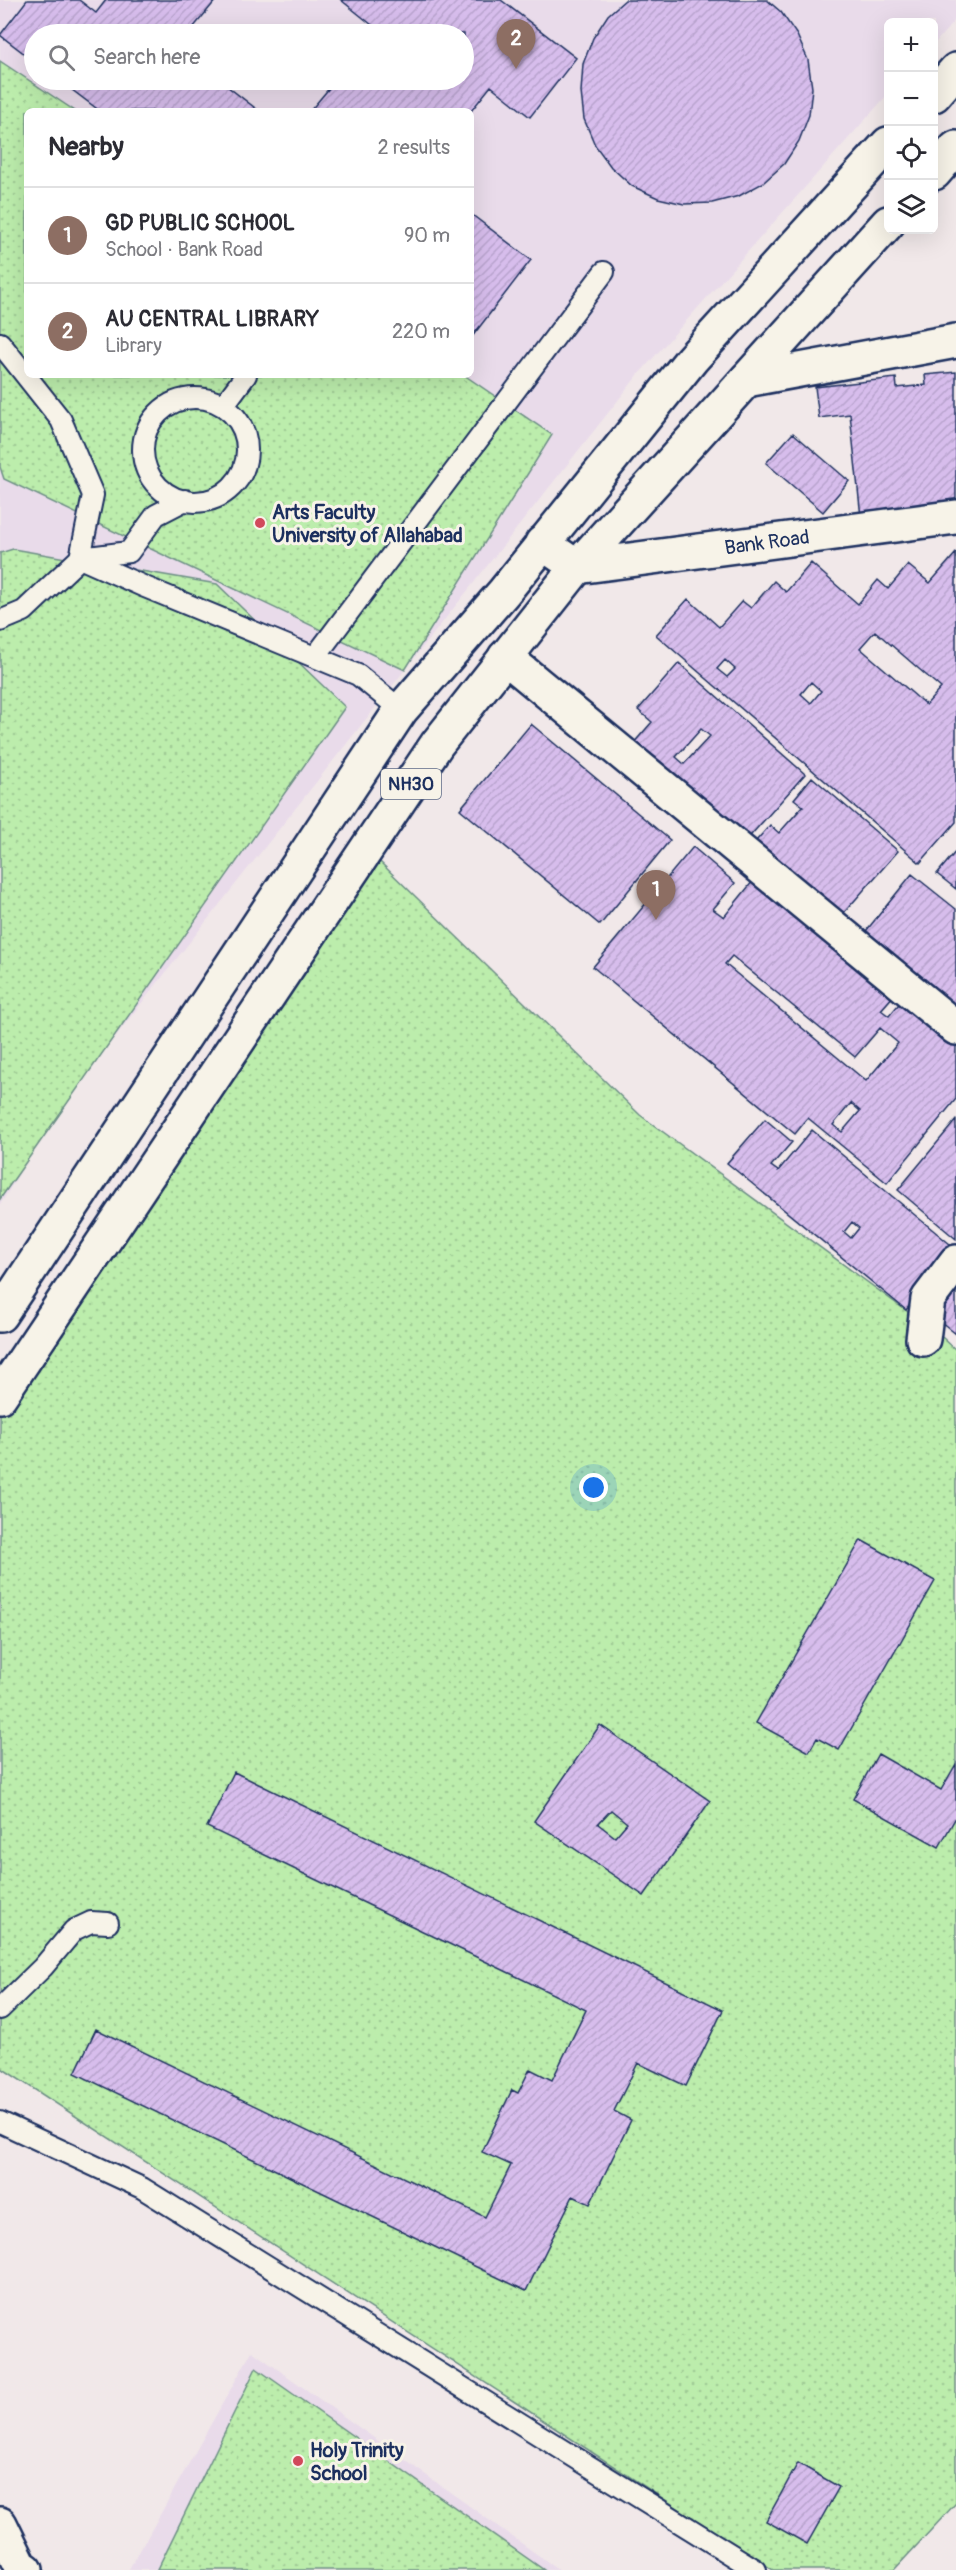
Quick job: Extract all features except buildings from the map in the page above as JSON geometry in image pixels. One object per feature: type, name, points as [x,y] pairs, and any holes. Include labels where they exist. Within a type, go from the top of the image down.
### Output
[{"type":"main road","points":[[938,90],[956,70]]},
{"type":"main road","points":[[0,1315],[402,710],[504,592],[692,359],[884,148]]},
{"type":"main road","points":[[938,168],[956,148]]},
{"type":"main road","name":"NH30","points":[[0,1396],[437,744],[577,567],[884,227]]},
{"type":"main road","points":[[746,380],[956,342]]},
{"type":"main road","name":"Bank Road","points":[[577,567],[956,517]]},
{"type":"main road","points":[[542,543],[577,567]]},
{"type":"main road","points":[[505,657],[956,1028]]},
{"type":"main road","points":[[923,1339],[928,1299],[956,1262]]},
{"type":"main road","points":[[0,2524],[21,2567],[26,2570]]},
{"type":"lane","points":[[315,657],[604,272]]},
{"type":"lane","points":[[0,343],[24,373]]},
{"type":"lane","points":[[0,621],[24,611],[80,558],[93,495],[61,420],[28,378]]},
{"type":"lane","points":[[223,406],[244,378]]},
{"type":"lane","points":[[196,397],[223,406],[240,421],[246,437],[248,454],[243,471],[234,485],[220,495],[204,501],[184,500],[171,496],[157,486],[147,471],[143,454],[144,437],[151,421],[163,408],[179,400],[196,397]]},
{"type":"lane","points":[[156,514],[157,486]]},
{"type":"lane","points":[[80,558],[129,552],[156,514],[184,500]]},
{"type":"lane","points":[[80,558],[358,675],[402,710]]},
{"type":"lane","points":[[0,2009],[43,1967],[74,1930],[91,1922],[108,1923]]},
{"type":"lane","points":[[0,2122],[142,2188],[756,2570]]},
{"type":"shaded area","name":"Arts Faculty University of Allahabad","points":[[0,0],[956,0],[956,19],[938,39],[938,18],[884,18],[884,98],[638,375],[61,1105],[0,1205]]},
{"type":"shaded area","name":"Holy Trinity School","points":[[252,2351],[559,2570],[129,2570]]},
{"type":"green space","points":[[0,61],[24,77],[24,90],[44,90],[70,108],[24,108],[24,378],[468,378],[552,435],[405,670],[4,479],[0,467]]},
{"type":"green space","points":[[13,549],[217,584],[345,707],[0,1199],[0,553]]},
{"type":"green space","points":[[380,862],[640,1115],[942,1337],[956,1350],[956,2503],[894,2570],[773,2570],[0,2067],[0,1399],[255,988]]},
{"type":"green space","name":"Holy Trinity School","points":[[256,2368],[544,2570],[157,2570]]},
{"type":"place","name":"AU CENTRAL LIBRARY","points":[[516,69]]},
{"type":"place","name":"Arts Faculty University of Allahabad","points":[[260,523]]},
{"type":"place","name":"GD PUBLIC SCHOOL","points":[[656,920]]},
{"type":"place","name":"Holy Trinity School","points":[[298,2461]]}]
